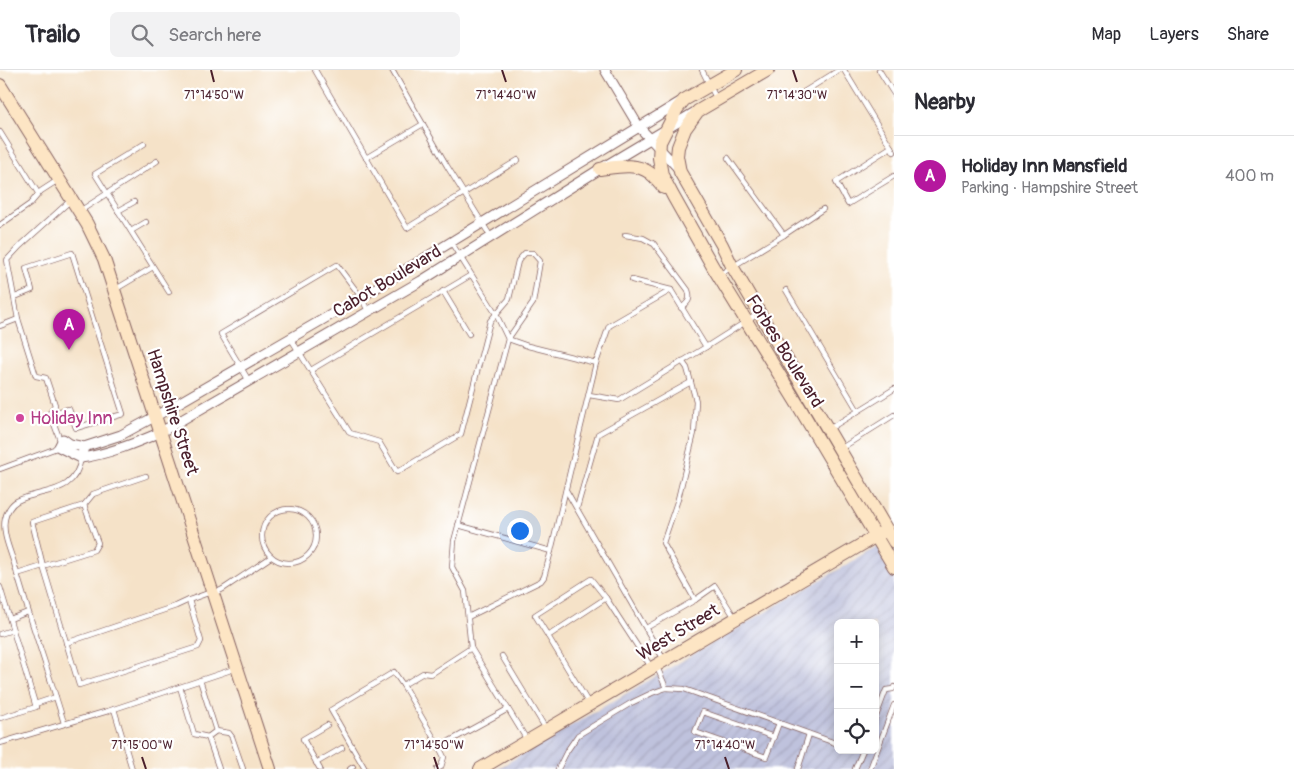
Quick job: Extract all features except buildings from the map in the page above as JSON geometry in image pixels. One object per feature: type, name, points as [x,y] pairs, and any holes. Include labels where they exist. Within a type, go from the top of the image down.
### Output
[{"type":"street","points":[[605,70],[639,127],[659,148]]},
{"type":"street","name":"Forbes Boulevard","points":[[736,70],[684,100],[672,117],[661,138],[659,148],[662,175],[718,276],[833,447],[894,542]]},
{"type":"street","name":"Forbes Boulevard","points":[[678,168],[677,156],[680,141],[685,128],[698,111],[762,71]]},
{"type":"street","name":"Hampshire Street","points":[[0,85],[72,199],[104,259],[270,769]]},
{"type":"street","name":"Cabot Boulevard","points":[[84,447],[121,435],[241,368],[684,100]]},
{"type":"street","name":"Cabot Boulevard","points":[[81,458],[106,453],[161,432],[460,257],[600,169],[698,111]]},
{"type":"street","name":"Forbes Boulevard","points":[[659,148],[678,168],[687,187],[827,430],[833,447]]},
{"type":"street","points":[[600,169],[624,166],[643,169],[651,173],[673,196]]},
{"type":"street","points":[[63,440],[70,444],[84,447],[81,458],[59,447],[63,440]]},
{"type":"street","name":"Forbes Boulevard","points":[[886,530],[894,567]]},
{"type":"street","name":"West Street","points":[[480,769],[492,766],[547,730],[886,530]]},
{"type":"lane","points":[[315,70],[407,228],[518,160]]},
{"type":"lane","points":[[392,70],[491,238]]},
{"type":"lane","points":[[702,70],[717,99]]},
{"type":"lane","points":[[794,98],[838,70]]},
{"type":"lane","points":[[844,70],[894,152]]},
{"type":"lane","points":[[879,70],[894,94]]},
{"type":"lane","points":[[366,158],[423,124]]},
{"type":"lane","points":[[0,132],[38,194]]},
{"type":"lane","points":[[144,144],[95,174],[169,292]]},
{"type":"lane","points":[[891,147],[836,182],[848,204],[894,176]]},
{"type":"lane","points":[[728,158],[784,235]]},
{"type":"lane","points":[[79,211],[157,161]]},
{"type":"lane","points":[[0,225],[30,204],[38,194],[59,179]]},
{"type":"lane","points":[[50,413],[56,404],[46,378],[36,376],[18,319],[7,260],[72,199]]},
{"type":"lane","points":[[118,211],[134,202]]},
{"type":"lane","points":[[718,276],[822,209]]},
{"type":"lane","points":[[131,231],[146,222]]},
{"type":"lane","points":[[625,235],[643,238],[654,244],[688,290],[689,302],[681,308]]},
{"type":"lane","points":[[451,241],[496,314],[508,339],[596,363]]},
{"type":"lane","points":[[15,297],[32,290],[26,268],[72,253],[123,414],[76,428],[69,409],[50,413]]},
{"type":"lane","points":[[291,339],[350,434],[379,442],[396,472],[461,434],[490,320],[509,299],[520,258],[525,253],[536,255],[540,265],[533,303],[508,339],[454,541],[452,567],[465,591],[471,648],[527,742]]},
{"type":"lane","points":[[250,381],[221,334],[337,265],[369,311]]},
{"type":"lane","points":[[115,290],[153,266]]},
{"type":"lane","points":[[311,370],[471,274]]},
{"type":"lane","points":[[632,280],[671,290],[706,347]]},
{"type":"lane","points":[[468,617],[541,581],[544,577],[596,363],[609,326],[671,290]]},
{"type":"lane","points":[[786,290],[858,411]]},
{"type":"lane","points":[[443,291],[469,334]]},
{"type":"lane","points":[[589,395],[619,400],[760,313]]},
{"type":"lane","points":[[0,326],[18,319]]},
{"type":"lane","points":[[682,361],[687,368],[696,401],[694,432],[678,499],[663,544],[695,600]]},
{"type":"lane","points":[[577,508],[598,434],[691,382]]},
{"type":"lane","points":[[827,430],[894,389]]},
{"type":"lane","points":[[0,469],[54,449],[61,443],[50,413]]},
{"type":"lane","points":[[833,447],[894,415]]},
{"type":"lane","points":[[64,723],[28,612],[2,523],[8,509],[16,501],[50,492],[75,477],[80,469],[81,458]]},
{"type":"lane","points":[[146,476],[93,494],[84,505],[32,522],[43,566],[79,686],[198,647],[201,641],[188,600]]},
{"type":"lane","points":[[566,490],[646,628],[666,688]]},
{"type":"lane","points":[[17,574],[94,550],[98,543],[84,505]]},
{"type":"lane","points":[[291,509],[309,518],[313,524],[316,537],[312,550],[308,555],[303,560],[290,563],[271,557],[263,546],[262,539],[267,520],[278,511],[291,509]]},
{"type":"lane","points":[[458,526],[551,551]]},
{"type":"lane","points":[[66,644],[223,589],[271,557]]},
{"type":"lane","points":[[589,705],[535,615],[591,578],[657,665]]},
{"type":"lane","points":[[646,628],[695,600],[715,586],[735,619]]},
{"type":"lane","points":[[0,587],[36,707],[0,718]]},
{"type":"lane","points":[[548,636],[606,598]]},
{"type":"lane","points":[[0,611],[6,609]]},
{"type":"lane","points":[[10,619],[28,612]]},
{"type":"lane","points":[[0,634],[12,630]]},
{"type":"lane","points":[[403,685],[423,673],[432,674],[471,648]]},
{"type":"lane","points":[[502,656],[547,730]]},
{"type":"lane","points":[[0,743],[114,709],[237,667]]},
{"type":"lane","points":[[365,769],[331,710],[394,672],[444,757],[441,767],[438,769]]},
{"type":"lane","points":[[200,680],[216,731]]},
{"type":"lane","points":[[180,687],[194,734],[208,737],[216,731],[229,733],[243,769]]},
{"type":"lane","points":[[558,769],[567,750],[578,735],[631,703],[666,688],[684,690],[834,743]]},
{"type":"lane","points":[[879,709],[886,690],[894,689]]},
{"type":"lane","points":[[35,704],[56,697]]},
{"type":"lane","points":[[870,769],[894,705]]},
{"type":"lane","points":[[114,709],[132,769]]},
{"type":"lane","points":[[439,746],[508,709]]},
{"type":"lane","points":[[774,737],[703,712],[695,732],[766,757],[774,737],[779,723]]},
{"type":"lane","points":[[320,769],[303,739],[327,725]]},
{"type":"lane","points":[[798,769],[809,734]]},
{"type":"lane","points":[[208,737],[219,769]]},
{"type":"lane","points":[[316,763],[342,748]]},
{"type":"lane","points":[[856,769],[861,754]]},
{"type":"shaded area","points":[[894,537],[894,769],[497,769]]},
{"type":"place","name":"Holiday Inn Mansfield","points":[[69,350]]},
{"type":"place","name":"Holiday Inn","points":[[20,418]]}]
